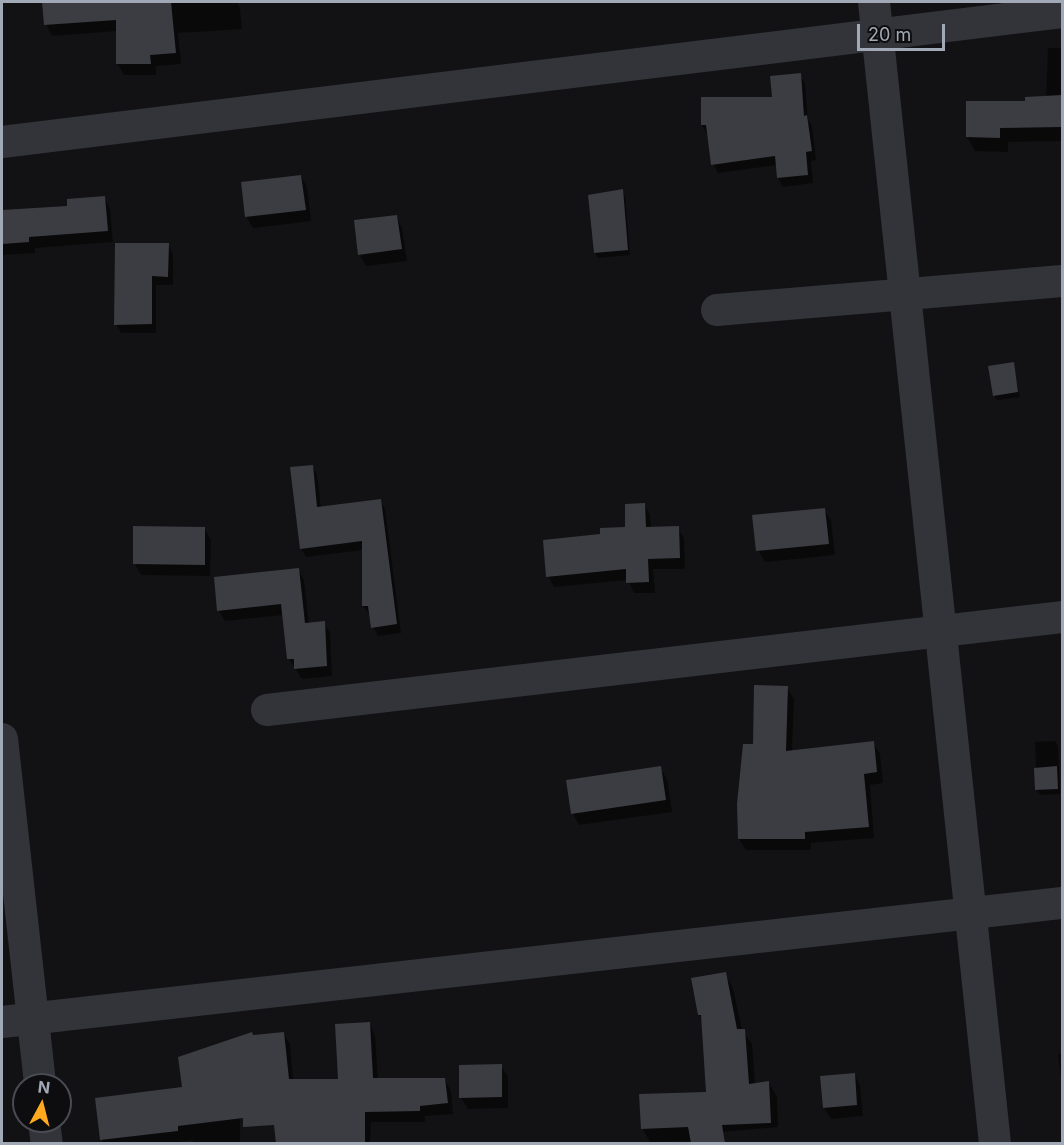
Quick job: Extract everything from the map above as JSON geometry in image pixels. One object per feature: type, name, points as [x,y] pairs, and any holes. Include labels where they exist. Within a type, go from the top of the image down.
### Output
[{"type":"street","points":[[874,2],[995,1143]]},
{"type":"street","points":[[2,142],[1062,12]]},
{"type":"street","points":[[717,310],[1062,281]]},
{"type":"street","points":[[267,710],[1062,617]]},
{"type":"street","points":[[2,739],[39,1073]]},
{"type":"street","points":[[2,1022],[1062,903]]},
{"type":"building","points":[[42,2],[171,2],[176,53],[150,55],[151,64],[116,64],[116,20],[44,25]]},
{"type":"building","points":[[801,73],[804,116],[807,115],[812,151],[806,152],[808,175],[777,178],[775,156],[711,165],[706,125],[701,125],[701,97],[772,97],[770,76]]},
{"type":"building","points":[[1062,95],[1062,127],[1000,128],[1000,138],[966,137],[966,101],[1025,101],[1025,97]]},
{"type":"building","points":[[301,175],[306,210],[245,217],[241,182]]},
{"type":"building","points":[[623,189],[628,250],[594,253],[588,195]]},
{"type":"building","points":[[105,196],[108,231],[29,237],[29,242],[2,244],[2,210],[67,206],[67,199]]},
{"type":"building","points":[[397,215],[402,249],[358,255],[354,220]]},
{"type":"building","points":[[115,243],[169,243],[168,277],[152,276],[152,324],[114,325]]},
{"type":"building","points":[[1014,362],[1018,392],[993,396],[988,366]]},
{"type":"building","points":[[313,465],[317,507],[381,499],[397,624],[371,628],[368,606],[362,606],[362,541],[300,549],[290,467]]},
{"type":"building","points":[[645,503],[646,527],[679,526],[680,558],[648,559],[649,582],[626,583],[626,569],[546,577],[543,540],[600,534],[600,528],[625,527],[625,504]]},
{"type":"building","points":[[825,508],[829,544],[756,551],[752,515]]},
{"type":"building","points":[[133,526],[205,527],[205,565],[133,564]]},
{"type":"building","points":[[299,568],[305,623],[325,621],[327,666],[294,669],[294,659],[287,659],[281,604],[217,611],[214,577]]},
{"type":"building","points":[[754,685],[788,686],[786,751],[874,741],[877,772],[864,774],[869,827],[805,832],[805,839],[738,839],[737,804],[743,744],[753,744]]},
{"type":"building","points":[[661,766],[666,800],[571,814],[566,780]]},
{"type":"building","points":[[1057,766],[1058,789],[1035,790],[1034,768]]},
{"type":"building","points":[[726,972],[737,1029],[745,1029],[749,1084],[769,1081],[771,1123],[722,1125],[725,1143],[691,1143],[688,1127],[641,1129],[639,1094],[706,1092],[701,1015],[698,1015],[691,978]]},
{"type":"building","points":[[370,1022],[373,1078],[445,1078],[448,1103],[420,1106],[420,1111],[365,1112],[365,1143],[276,1143],[274,1125],[243,1127],[243,1118],[178,1126],[178,1131],[100,1140],[95,1098],[182,1087],[178,1057],[252,1032],[253,1035],[284,1032],[289,1079],[338,1079],[335,1024]]},
{"type":"building","points":[[502,1064],[502,1097],[459,1098],[459,1065]]},
{"type":"building","points":[[855,1073],[857,1105],[823,1108],[820,1076]]}]
